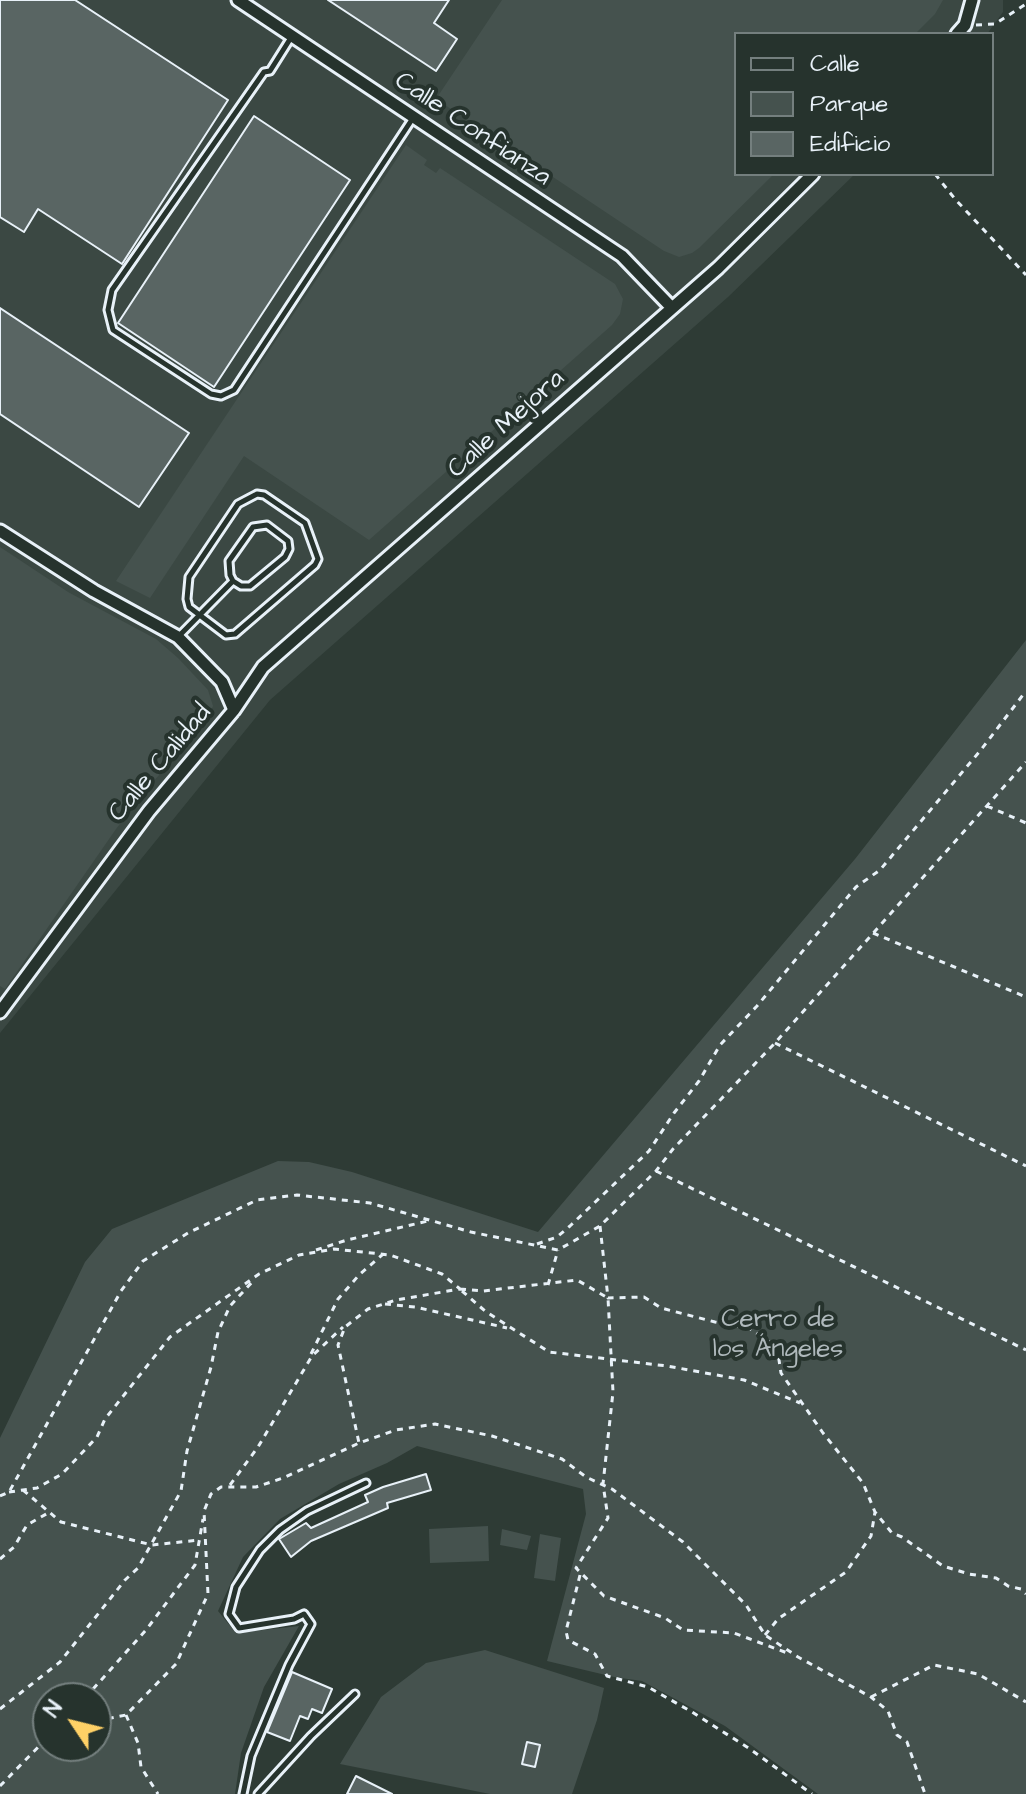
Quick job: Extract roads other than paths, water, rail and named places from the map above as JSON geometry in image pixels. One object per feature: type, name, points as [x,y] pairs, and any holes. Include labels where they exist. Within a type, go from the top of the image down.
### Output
[{"type":"street","name":"Calle Confianza","points":[[238,0],[622,256],[672,308]]},
{"type":"street","points":[[961,30],[972,0]]},
{"type":"street","name":"Calle Mejora","points":[[234,710],[263,667],[718,268],[811,176]]},
{"type":"street","name":"Calle Calidad","points":[[0,531],[94,591],[178,637],[222,682],[234,710],[149,811],[0,1012]]},
{"type":"lane","points":[[292,36],[112,290],[109,320],[113,330],[211,394],[227,394],[241,382],[414,117]]},
{"type":"lane","points":[[257,494],[264,495],[305,523],[318,559],[315,565],[235,634],[220,633],[199,616],[189,607],[189,577],[238,504],[257,494]]},
{"type":"lane","points":[[267,525],[288,541],[289,549],[285,557],[250,586],[241,586],[233,581],[229,561],[253,527],[267,525]]},
{"type":"lane","points":[[178,637],[233,581]]},
{"type":"lane","points":[[243,1794],[251,1756],[289,1665],[311,1624],[304,1614],[294,1619],[239,1628],[229,1614],[236,1587],[260,1550],[280,1530],[307,1511],[366,1483]]},
{"type":"lane","points":[[258,1794],[355,1694]]},
{"type":"park label","name":"Cerro de los Ángeles","points":[[778,1336]]}]
